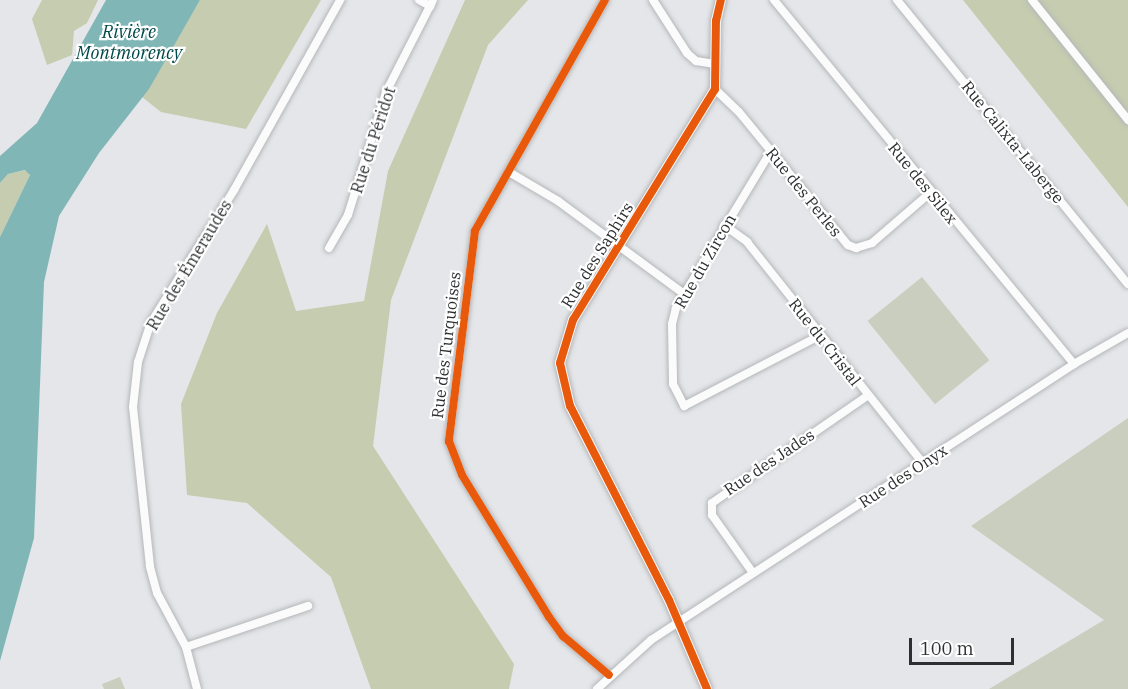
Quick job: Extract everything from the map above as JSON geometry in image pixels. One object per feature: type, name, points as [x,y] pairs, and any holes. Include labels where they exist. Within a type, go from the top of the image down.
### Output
[{"type":"street","name":"Rue des Émeraudes","points":[[197,689],[186,647],[157,593],[150,566],[133,407],[138,362],[150,324],[234,190],[340,0]]},
{"type":"street","points":[[418,0],[432,3]]},
{"type":"street","name":"Rue des Turquoises","points":[[605,0],[475,231],[450,441],[462,476],[549,617],[563,636],[609,675]]},
{"type":"street","points":[[653,0],[687,53],[696,61],[715,64]]},
{"type":"street","points":[[715,89],[721,0]]},
{"type":"street","name":"Rue des Silex","points":[[774,0],[1074,364]]},
{"type":"street","name":"Rue Calixta-Laberge","points":[[897,0],[1128,284]]},
{"type":"street","points":[[1032,0],[1128,120]]},
{"type":"street","name":"Rue du Péridot","points":[[329,248],[348,215],[386,92],[432,3]]},
{"type":"street","name":"Rue des Perles","points":[[715,89],[771,151],[841,239],[856,248],[872,243],[931,192]]},
{"type":"street","name":"Rue des Saphirs","points":[[707,689],[679,622],[562,384],[560,363],[573,320],[715,89]]},
{"type":"street","name":"Rue du Zircon","points":[[771,151],[683,293],[672,324],[673,384],[684,406],[819,336]]},
{"type":"street","points":[[509,172],[558,201],[683,293]]},
{"type":"street","name":"Rue du Cristal","points":[[724,225],[747,242],[819,336],[923,464]]},
{"type":"street","name":"Rue des Onyx","points":[[597,689],[609,675],[679,622],[1074,364],[1128,333]]},
{"type":"street","name":"Rue des Jades","points":[[753,573],[712,516],[712,503],[867,396]]},
{"type":"street","points":[[186,647],[308,606]]},
{"type":"green space","points":[[42,0],[98,0],[87,23],[74,31],[72,55],[47,65],[32,19]]},
{"type":"green space","points":[[200,0],[321,0],[246,129],[161,112],[142,97]]},
{"type":"green space","points":[[465,0],[528,0],[488,45],[391,300],[373,446],[514,664],[509,689],[371,689],[331,577],[247,503],[187,495],[181,404],[217,313],[267,224],[296,311],[364,301],[388,171]]},
{"type":"green space","points":[[963,0],[1128,0],[1128,207]]},
{"type":"green space","points":[[26,170],[30,175],[0,237],[0,183],[8,174]]},
{"type":"green space","points":[[922,277],[989,360],[935,404],[868,321]]},
{"type":"green space","points":[[1128,418],[1128,689],[989,689],[1104,620],[971,526]]},
{"type":"green space","points":[[120,677],[125,689],[104,689],[102,684]]},
{"type":"water","name":"Rivière Montmorency","points":[[106,0],[200,0],[149,89],[99,153],[59,216],[44,282],[34,538],[0,661],[0,237],[30,175],[25,170],[8,174],[0,183],[0,156],[37,123]]},
{"type":"cycle path","points":[[605,0],[475,231],[449,441],[462,475],[549,617],[563,636],[609,675]]},
{"type":"cycle path","points":[[707,689],[669,600],[570,406],[560,363],[573,320],[715,89],[716,21],[721,0]]}]
